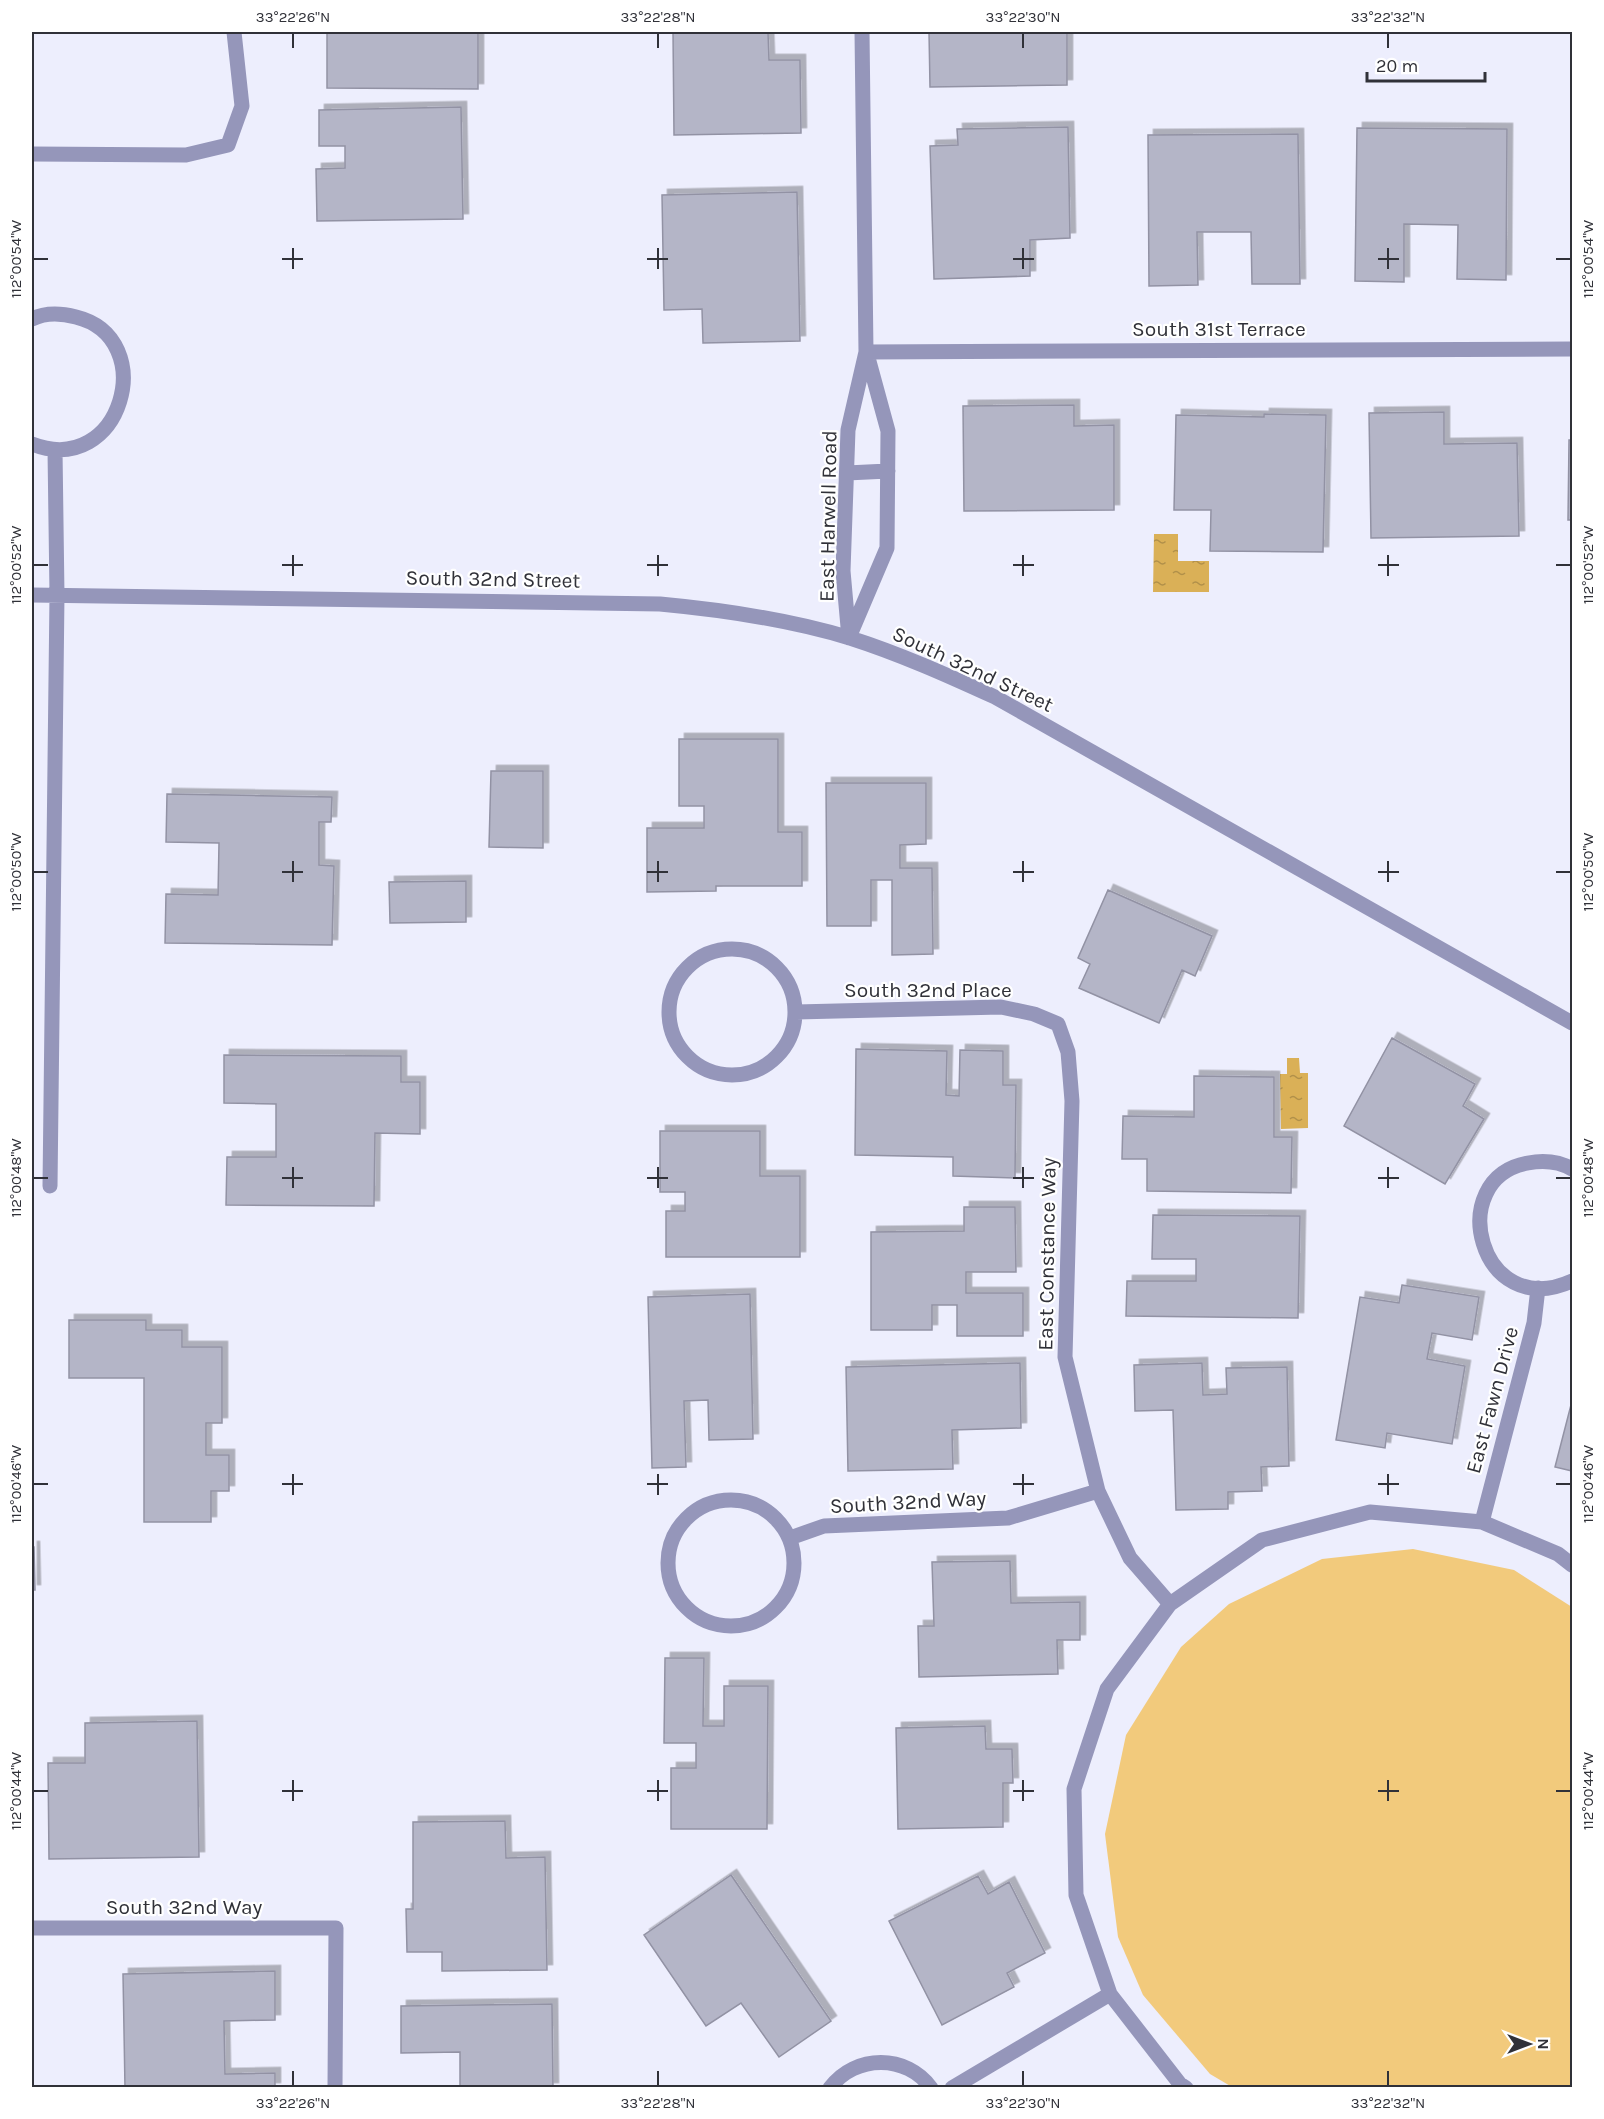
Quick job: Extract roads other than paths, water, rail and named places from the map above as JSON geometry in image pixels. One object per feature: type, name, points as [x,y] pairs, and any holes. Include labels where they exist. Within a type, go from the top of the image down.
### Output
[{"type":"street","points":[[32,154],[186,155],[228,145],[242,106],[234,32]]},
{"type":"street","name":"East Harwell Road","points":[[849,638],[843,571],[848,430],[866,352],[862,32]]},
{"type":"street","points":[[32,319],[40,315],[62,314],[84,319],[102,332],[116,349],[123,371],[123,393],[116,414],[102,432],[83,444],[55,450],[32,444]]},
{"type":"street","name":"South 31st Terrace","points":[[866,352],[1572,349]]},
{"type":"street","name":"East Harwell Road","points":[[849,638],[887,548],[888,431],[866,352]]},
{"type":"street","points":[[50,1186],[57,595],[55,450]]},
{"type":"street","points":[[847,473],[888,471]]},
{"type":"street","name":"South 32nd Street","points":[[32,595],[650,603],[724,610],[786,622],[849,638],[922,664],[995,697],[1572,1023]]},
{"type":"street","points":[[730,948],[750,951],[768,960],[783,974],[792,992],[796,1012],[792,1033],[782,1052],[766,1067],[746,1075],[724,1076],[704,1070],[686,1056],[674,1039],[669,1017],[671,996],[679,977],[693,962],[710,953],[730,948]]},
{"type":"street","name":"South 32nd Place","points":[[796,1012],[1001,1007],[1034,1014],[1058,1024]]},
{"type":"street","name":"East Constance Way","points":[[1058,1024],[1068,1052],[1072,1101],[1065,1357],[1098,1491],[1130,1558],[1170,1604]]},
{"type":"street","points":[[1572,1169],[1564,1164],[1543,1161],[1521,1164],[1502,1175],[1488,1191],[1480,1212],[1479,1233],[1486,1254],[1499,1271],[1517,1283],[1538,1288],[1559,1287],[1572,1281]]},
{"type":"street","name":"East Fawn Drive","points":[[1482,1522],[1534,1323],[1538,1288]]},
{"type":"street","name":"South 32nd Way","points":[[790,1538],[824,1526],[1008,1518],[1098,1491]]},
{"type":"street","points":[[725,1500],[745,1501],[764,1508],[779,1521],[790,1538],[795,1560],[792,1581],[783,1601],[767,1616],[748,1625],[726,1627],[705,1622],[687,1609],[674,1592],[668,1571],[669,1550],[682,1524],[706,1505],[725,1500]]},
{"type":"street","points":[[1186,2088],[1180,2084],[1110,1994],[1076,1895],[1074,1789],[1107,1689],[1170,1604],[1262,1540],[1370,1512],[1482,1522],[1558,1554],[1572,1564]]},
{"type":"street","name":"South 32nd Way","points":[[32,1928],[336,1928],[335,2088]]},
{"type":"street","points":[[952,2088],[1110,1994]]},
{"type":"street","points":[[830,2088],[851,2069],[870,2063],[890,2062],[909,2068],[931,2088]]},
{"type":"water","points":[[1154,534],[1178,534],[1178,561],[1209,561],[1209,592],[1153,592]]},
{"type":"water","points":[[1287,1058],[1299,1058],[1300,1073],[1308,1073],[1308,1128],[1281,1129],[1280,1074],[1287,1074]]}]
